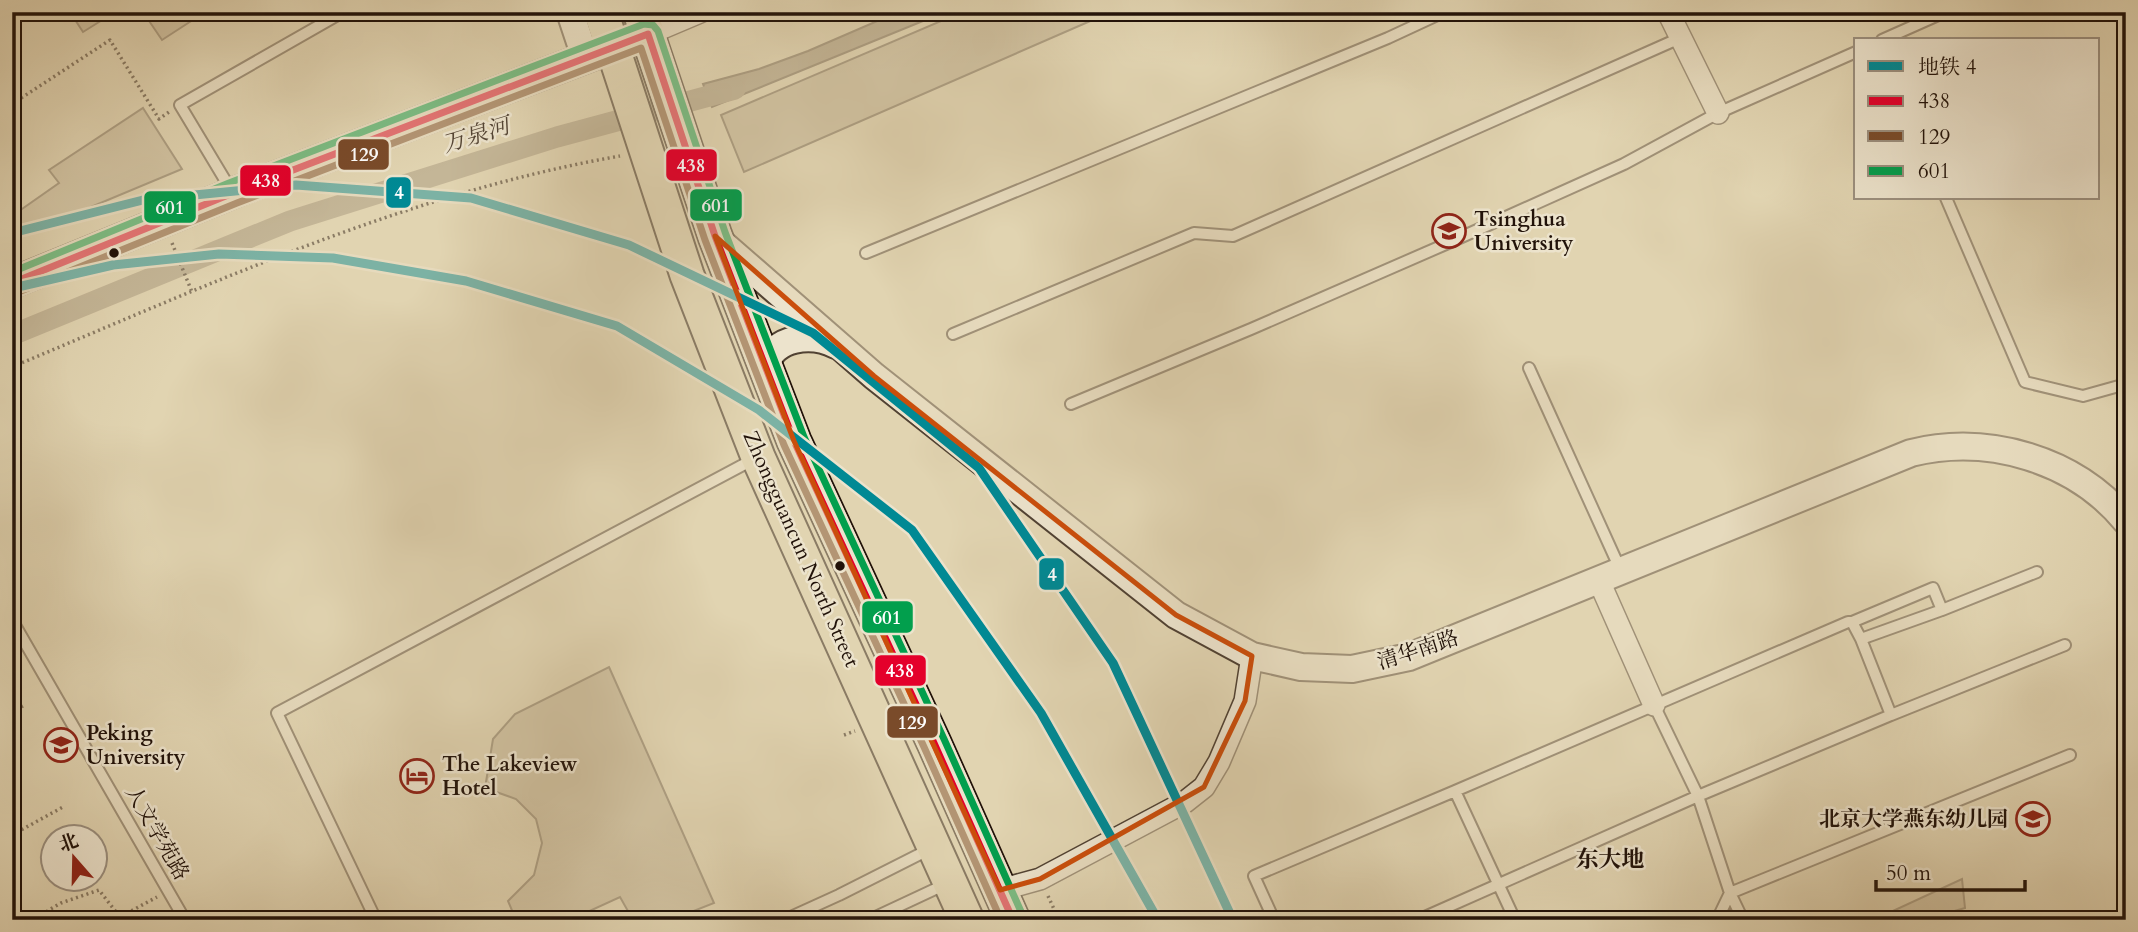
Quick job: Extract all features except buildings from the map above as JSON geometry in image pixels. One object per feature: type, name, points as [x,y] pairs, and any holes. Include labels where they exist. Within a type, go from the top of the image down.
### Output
[{"type":"main road","name":"Zhongguancun North Street","points":[[601,12],[599,52],[628,94],[687,275],[758,457],[967,920]]},
{"type":"main road","name":"Zhongguancun North Street","points":[[645,20],[715,236],[794,441],[1006,905]]},
{"type":"main road","points":[[12,283],[233,193],[599,52],[645,20]]},
{"type":"street","points":[[570,12],[599,52]]},
{"type":"street","points":[[645,20],[700,12]]},
{"type":"street","points":[[1668,12],[1718,113]]},
{"type":"street","name":"清华南路","points":[[715,236],[874,376],[1176,615],[1252,656],[1301,667],[1352,669],[1409,657],[1912,453],[1935,447],[2009,450],[2048,463],[2110,502],[2126,521]]},
{"type":"street","points":[[765,367],[775,350],[786,341],[802,338],[825,339],[842,348]]},
{"type":"street","points":[[1610,576],[1654,705]]},
{"type":"street","points":[[1006,905],[1041,879],[1185,802],[1204,787],[1219,762],[1245,701],[1252,656]]},
{"type":"lane","points":[[233,193],[180,105],[343,12]]},
{"type":"lane","points":[[866,253],[1388,38],[1444,12]]},
{"type":"lane","points":[[1886,38],[1945,12]]},
{"type":"lane","points":[[953,334],[1194,233],[1233,236],[1680,38]]},
{"type":"lane","points":[[1071,404],[1509,216],[1624,164],[1718,113],[1854,53]]},
{"type":"lane","points":[[1947,200],[2025,382],[2083,396],[2126,384]]},
{"type":"lane","points":[[1529,368],[1610,576]]},
{"type":"lane","points":[[376,920],[277,713],[758,457]]},
{"type":"lane","points":[[1861,639],[2037,572]]},
{"type":"lane","points":[[1274,920],[1254,876],[1933,588],[1942,610]]},
{"type":"lane","name":"人文学苑路","points":[[12,620],[185,920]]},
{"type":"lane","points":[[1852,622],[1891,715]]},
{"type":"lane","points":[[1418,920],[1698,796],[2065,645]]},
{"type":"lane","points":[[1654,705],[1698,796],[1730,893],[1743,920]]},
{"type":"lane","points":[[1717,920],[1730,893],[2070,755]]},
{"type":"lane","points":[[1455,791],[1515,920]]},
{"type":"lane","points":[[783,920],[935,847]]},
{"type":"lane","points":[[869,920],[950,882]]},
{"type":"path","points":[[12,104],[110,40],[159,118],[180,105]]},
{"type":"path","points":[[12,367],[321,240],[424,204],[553,168],[647,151]]},
{"type":"path","points":[[172,243],[192,292]]},
{"type":"path","points":[[12,712],[23,706]]},
{"type":"path","points":[[12,835],[63,807]]},
{"type":"path","points":[[1041,879],[1059,920]]},
{"type":"path","points":[[32,920],[61,903],[99,890],[121,918],[168,891]]},
{"type":"highlighted area","points":[[715,236],[874,376],[1176,615],[1252,656],[1245,701],[1204,787],[1040,879],[1000,890],[794,441]]},
{"type":"shaded area","points":[[70,12],[115,12],[83,32]]},
{"type":"shaded area","points":[[143,12],[205,12],[162,40]]},
{"type":"shaded area","points":[[898,12],[945,12],[712,107],[703,84],[759,69],[808,51]]},
{"type":"shaded area","points":[[962,12],[1111,12],[744,172],[721,115]]},
{"type":"shaded area","points":[[143,108],[182,169],[12,240],[12,216],[59,183],[49,170]]},
{"type":"shaded area","points":[[609,667],[714,903],[671,920],[633,920],[620,897],[570,920],[516,920],[508,901],[534,875],[542,843],[536,819],[516,799],[485,788],[493,739],[515,714]]},
{"type":"shaded area","points":[[1962,879],[1965,908],[1933,917],[1931,920],[1884,920],[1882,916]]},
{"type":"waterway","name":"万泉河","points":[[12,335],[290,221],[557,137],[735,89]]},
{"type":"metro line","name":"4","points":[[12,233],[143,200],[296,185],[471,198],[629,245],[813,333],[979,468],[1113,663],[1233,920]]},
{"type":"metro line","name":"4","points":[[22,286],[113,265],[219,254],[333,258],[466,281],[617,326],[759,410],[912,530],[1041,713],[1158,920]]},
{"type":"transit line","name":"601","points":[[12,272],[229,183],[644,24],[653,25],[658,31],[725,232],[804,437],[1023,916]]},
{"type":"transit line","name":"438","points":[[12,283],[233,193],[648,34],[715,236],[794,441],[1013,920]]},
{"type":"transit line","name":"129","points":[[16,293],[237,203],[641,48],[705,240],[784,445],[1001,920]]},
{"type":"place","name":"Tsinghua University","points":[[1449,231]]},
{"type":"place","name":"Peking University","points":[[61,745]]},
{"type":"place","name":"The Lakeview Hotel","points":[[417,776]]},
{"type":"place","name":"北京大学燕东幼儿园","points":[[2033,819]]},
{"type":"district","name":"东大地","points":[[1610,859]]}]
